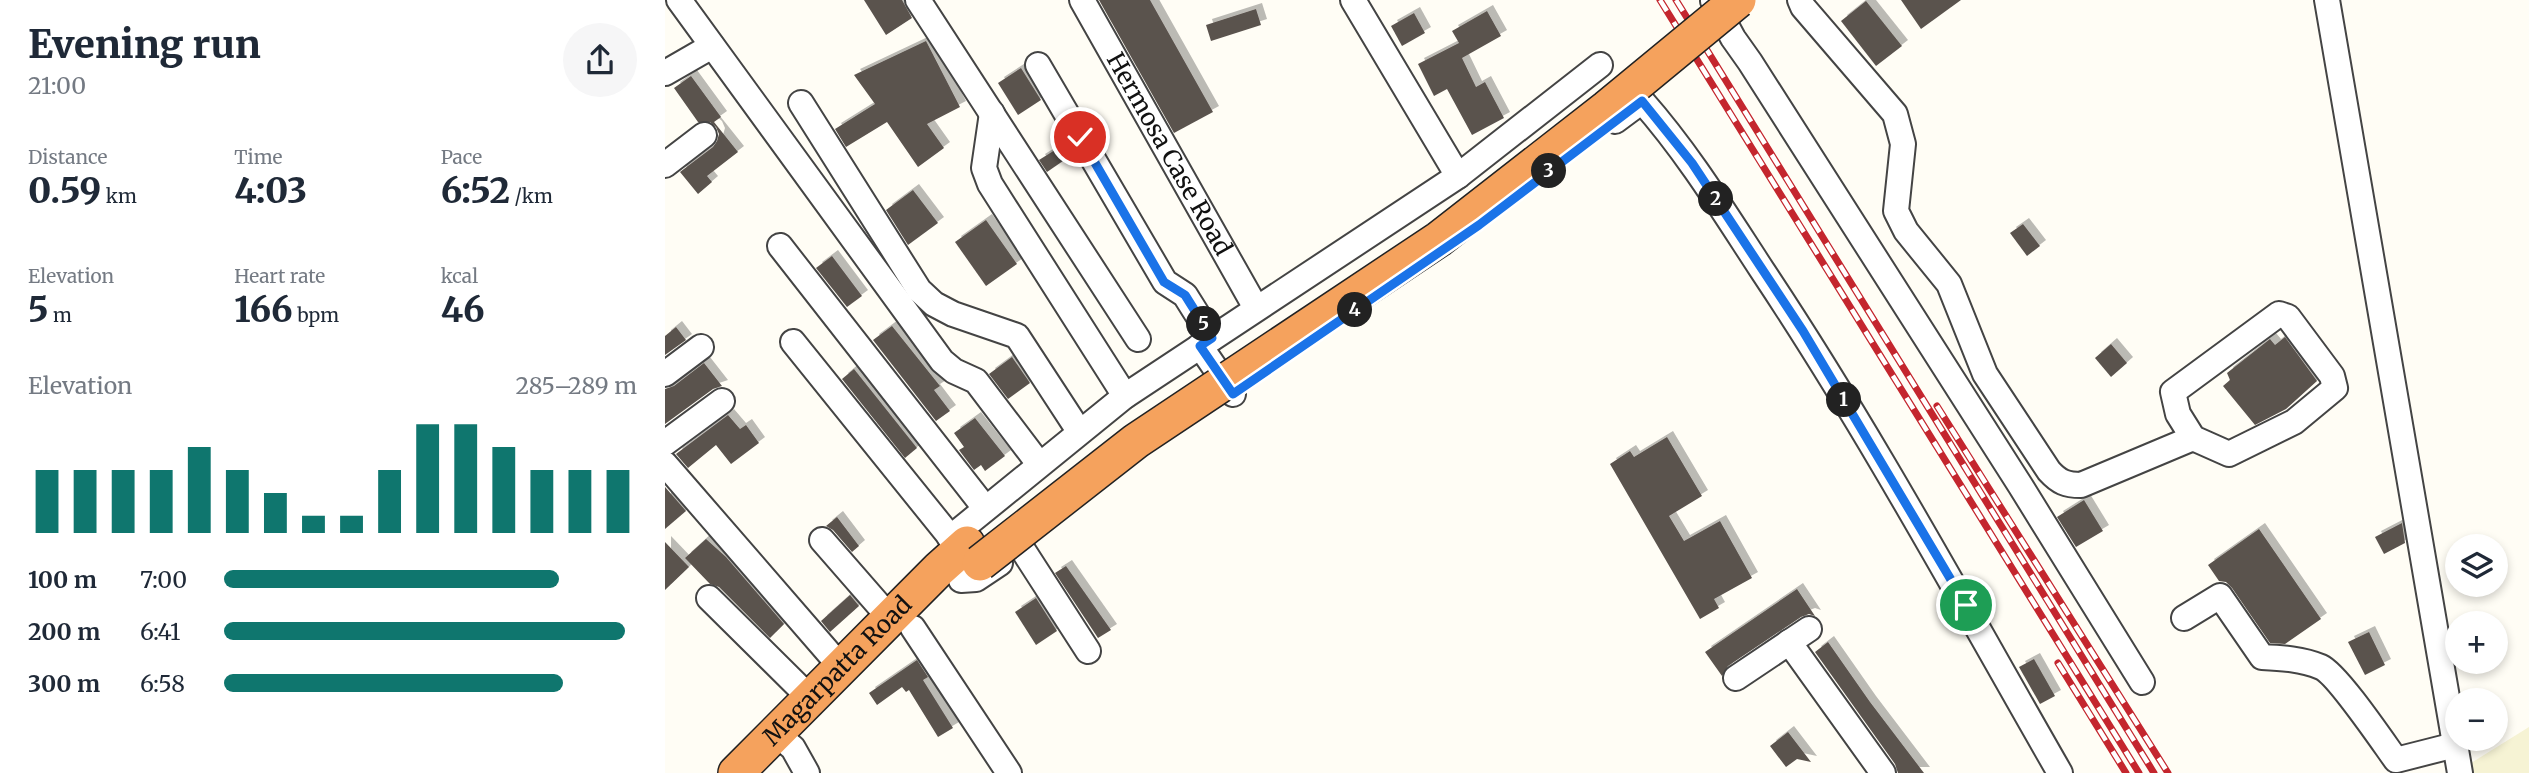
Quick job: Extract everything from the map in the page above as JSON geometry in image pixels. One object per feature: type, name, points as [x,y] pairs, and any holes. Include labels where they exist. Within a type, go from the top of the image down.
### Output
[{"type":"highway","points":[[959,557],[1122,421],[1474,187],[1700,0]]},
{"type":"highway","points":[[959,557],[1439,239],[1740,0]]},
{"type":"highway","name":"Magarpatta Road","points":[[768,773],[792,751],[959,557]]},
{"type":"highway","name":"Magarpatta Road","points":[[736,773],[792,751],[810,698],[841,667],[901,623]]},
{"type":"street","points":[[679,0],[941,361],[954,371],[977,381],[1039,464]]},
{"type":"street","points":[[918,0],[1138,339]]},
{"type":"street","name":"Hermosa Case Road","points":[[1082,0],[1256,308]]},
{"type":"street","points":[[1353,0],[1458,176]]},
{"type":"street","points":[[1713,0],[1733,38],[2013,473],[2142,682]]},
{"type":"street","points":[[1740,0],[1745,4],[1755,0]]},
{"type":"street","points":[[1800,0],[1811,17],[1895,114],[1903,144],[1896,211],[1906,231],[1949,284],[1985,374],[2058,481],[2068,485],[2081,485],[2193,438],[2229,454],[2294,422],[2335,388],[2332,376],[2288,317],[2279,314],[2173,392],[2178,414],[2193,438]]},
{"type":"street","points":[[2327,0],[2445,688]]},
{"type":"street","points":[[665,73],[712,47]]},
{"type":"street","points":[[1038,65],[1164,282],[1185,295],[1233,394]]},
{"type":"street","points":[[959,557],[985,508],[1079,431],[1125,396],[1458,176],[1600,65]]},
{"type":"street","points":[[793,342],[976,579],[1233,394],[1479,225],[1642,101],[1692,163],[1803,331],[1966,605],[2060,773]]},
{"type":"street","points":[[801,103],[919,290],[934,304],[953,314],[1017,336],[1079,431]]},
{"type":"street","points":[[992,113],[984,168],[990,184],[1125,396]]},
{"type":"street","points":[[665,164],[704,135]]},
{"type":"street","points":[[780,246],[985,508]]},
{"type":"street","points":[[665,374],[701,347]]},
{"type":"street","points":[[665,443],[722,401]]},
{"type":"street","points":[[665,464],[841,667]]},
{"type":"street","points":[[822,540],[901,623],[1009,773]]},
{"type":"street","points":[[1021,547],[1088,651]]},
{"type":"street","points":[[2184,618],[2220,596],[2262,657],[2290,658],[2324,668],[2396,760],[2445,748]]},
{"type":"street","points":[[709,598],[810,698]]},
{"type":"street","points":[[1736,678],[1798,636],[1882,773]]},
{"type":"street","points":[[2456,751],[2460,773]]},
{"type":"shaded area","points":[[2529,727],[2529,773],[2455,773],[2490,751],[2508,751],[2508,740]]},
{"type":"building","points":[[864,0],[902,0],[912,18],[886,35]]},
{"type":"building","points":[[1099,0],[1150,0],[1213,112],[1174,133]]},
{"type":"building","points":[[1901,0],[1961,0],[1921,29]]},
{"type":"building","points":[[1866,1],[1902,46],[1876,66],[1841,21]]},
{"type":"building","points":[[1256,9],[1261,25],[1211,41],[1206,25]]},
{"type":"building","points":[[1487,11],[1501,36],[1462,58],[1476,87],[1485,82],[1504,118],[1472,135],[1447,89],[1434,96],[1418,64],[1459,43],[1452,31]]},
{"type":"building","points":[[1414,13],[1425,33],[1402,46],[1391,26]]},
{"type":"building","points":[[926,41],[960,107],[927,124],[944,148],[918,167],[887,122],[846,147],[835,129],[875,104],[854,75]]},
{"type":"building","points":[[1021,68],[1041,100],[1018,115],[998,83]]},
{"type":"building","points":[[691,76],[721,117],[714,122],[738,152],[707,176],[712,182],[698,194],[680,172],[713,147],[719,134],[710,122],[698,122],[674,88]]},
{"type":"building","points":[[1055,150],[1063,161],[1047,172],[1039,160]]},
{"type":"building","points":[[913,190],[938,223],[908,245],[886,210]]},
{"type":"building","points":[[986,220],[1017,264],[986,286],[955,242]]},
{"type":"building","points":[[2023,224],[2040,246],[2027,256],[2010,233]]},
{"type":"building","points":[[832,256],[862,296],[847,307],[816,268]]},
{"type":"building","points":[[892,326],[940,386],[934,390],[950,411],[936,421],[873,340]]},
{"type":"building","points":[[676,327],[686,340],[665,355],[665,336]]},
{"type":"building","points":[[2285,337],[2317,381],[2286,409],[2255,425],[2223,386],[2230,380],[2227,373],[2270,339],[2275,345]]},
{"type":"building","points":[[2111,344],[2127,363],[2111,377],[2095,358]]},
{"type":"building","points":[[1012,357],[1030,383],[1008,399],[989,374]]},
{"type":"building","points":[[704,363],[722,386],[713,389],[665,424],[665,389],[674,386]]},
{"type":"building","points":[[854,369],[917,448],[905,458],[842,379]]},
{"type":"building","points":[[728,415],[740,429],[746,425],[759,443],[731,464],[716,445],[688,468],[676,454]]},
{"type":"building","points":[[975,418],[1005,456],[985,471],[981,465],[974,470],[959,450],[964,447],[954,433]]},
{"type":"building","points":[[1667,437],[1702,496],[1669,516],[1684,541],[1720,521],[1752,578],[1714,599],[1719,608],[1700,619],[1610,464],[1630,451],[1634,457]]},
{"type":"building","points":[[665,487],[686,511],[665,529]]},
{"type":"building","points":[[2084,500],[2103,531],[2076,547],[2057,517]]},
{"type":"building","points":[[837,517],[859,546],[852,552],[833,530],[826,526]]},
{"type":"building","points":[[2402,523],[2405,543],[2384,554],[2375,537]]},
{"type":"building","points":[[2259,529],[2321,619],[2285,644],[2270,643],[2232,588],[2226,582],[2219,581],[2208,565]]},
{"type":"building","points":[[706,539],[726,557],[784,624],[770,638],[719,587],[710,584],[685,558]]},
{"type":"building","points":[[665,542],[689,567],[665,590]]},
{"type":"building","points":[[1066,566],[1111,630],[1098,638],[1055,573]]},
{"type":"building","points":[[1797,589],[1815,616],[1809,614],[1801,617],[1728,666],[1722,676],[1705,652]]},
{"type":"building","points":[[850,595],[859,606],[830,632],[821,621]]},
{"type":"building","points":[[1036,598],[1057,631],[1036,645],[1015,612]]},
{"type":"building","points":[[2369,632],[2385,665],[2365,675],[2348,642]]},
{"type":"building","points":[[1828,642],[1924,773],[1898,773],[1895,764],[1815,652]]},
{"type":"building","points":[[2034,659],[2055,696],[2040,704],[2019,667]]},
{"type":"building","points":[[917,660],[928,677],[923,680],[953,728],[938,737],[909,690],[906,692],[902,687],[877,705],[869,693]]},
{"type":"building","points":[[1788,732],[1811,762],[1797,759],[1786,767],[1770,746]]},
{"type":"railway","points":[[1660,0],[2139,773]]},
{"type":"railway","points":[[1676,0],[2154,773]]},
{"type":"railway","points":[[1937,406],[2168,773]]},
{"type":"railway","points":[[2058,663],[2126,773]]},
{"type":"route","points":[[1080,137],[1164,282],[1185,295],[1212,338],[1200,346],[1233,394],[1479,225],[1642,101],[1692,163],[1803,331],[1966,605]]}]
